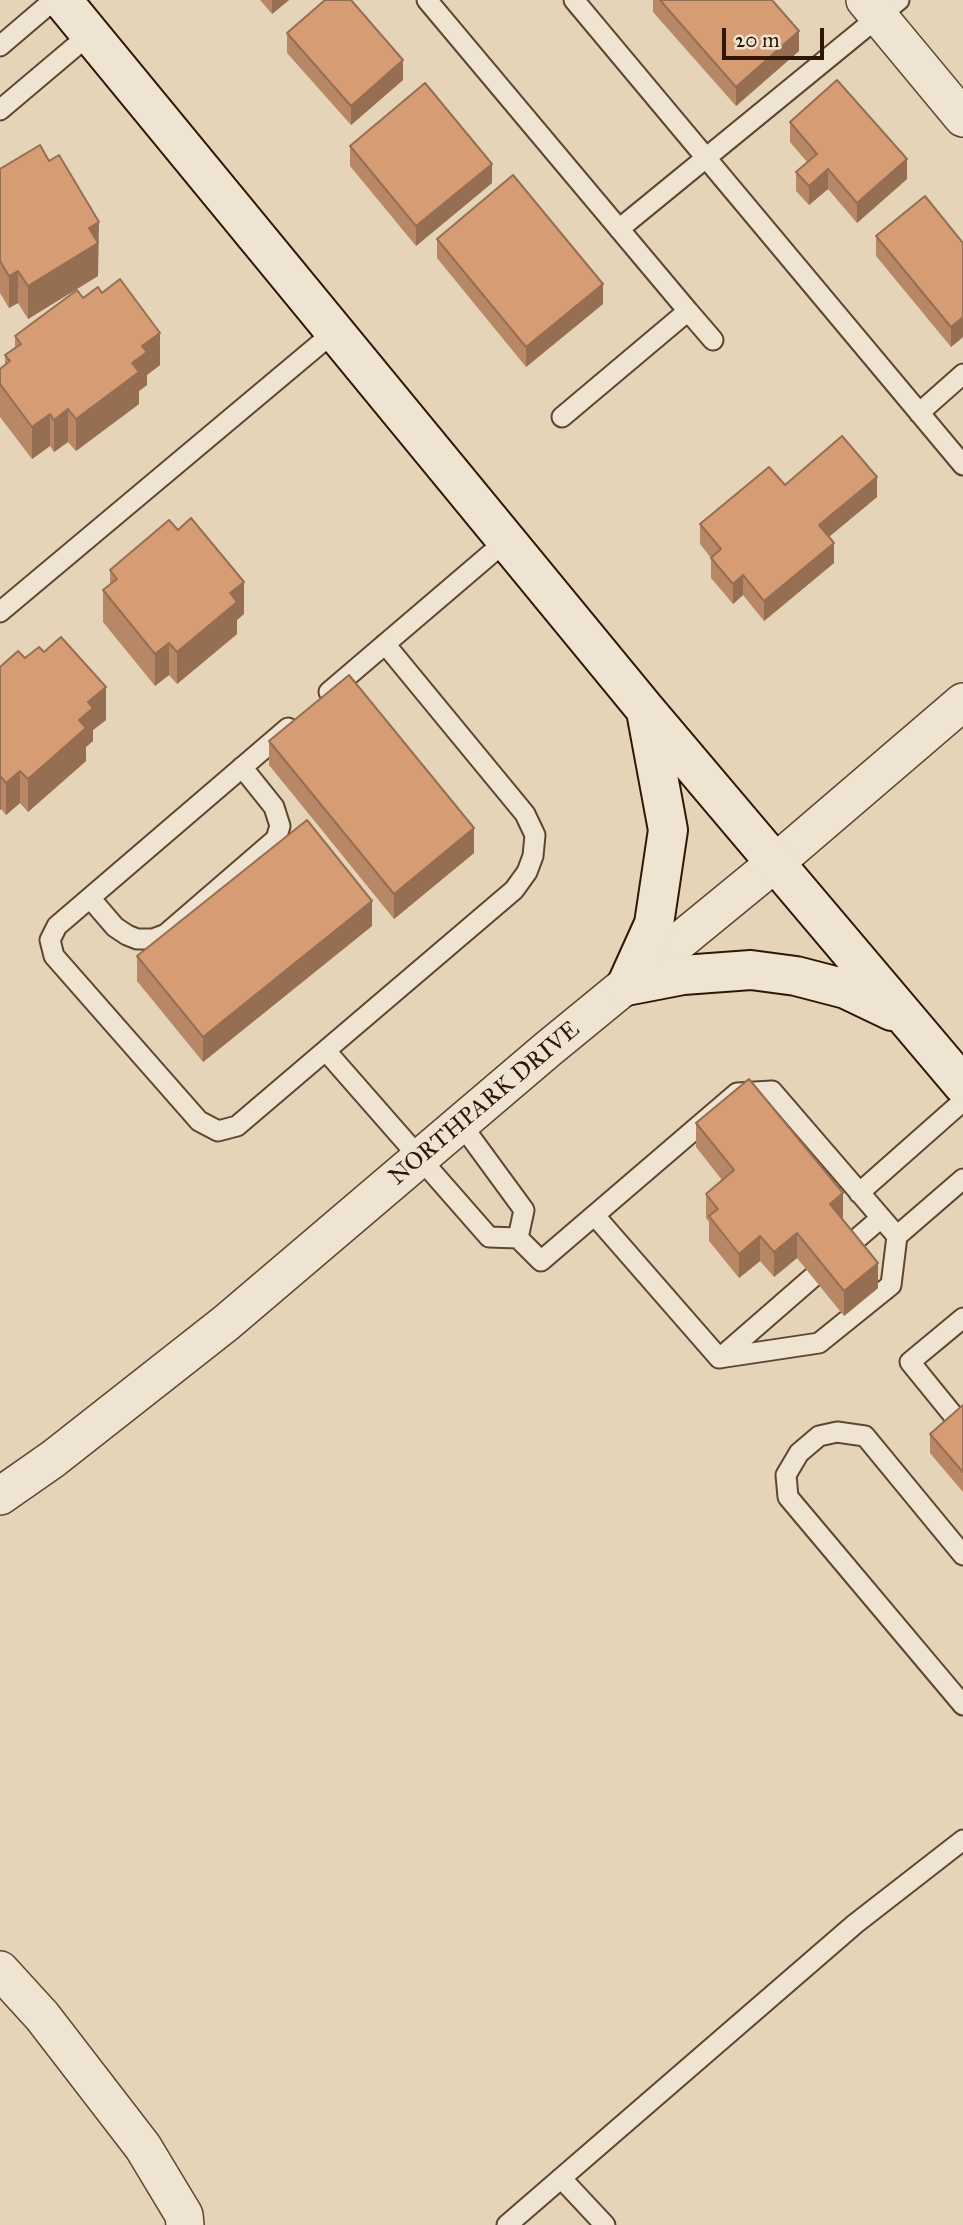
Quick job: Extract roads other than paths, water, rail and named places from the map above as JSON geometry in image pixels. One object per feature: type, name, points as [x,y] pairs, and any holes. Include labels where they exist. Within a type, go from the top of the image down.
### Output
[{"type":"main road","points":[[62,0],[645,709],[963,1085]]},
{"type":"main road","points":[[625,986],[654,924],[668,830],[645,709]]},
{"type":"main road","points":[[625,986],[683,975],[751,970],[796,976],[846,989],[908,1021]]},
{"type":"street","points":[[881,6],[963,118]]},
{"type":"street","name":"NORTHPARK DRIVE","points":[[0,1496],[53,1459],[226,1323],[963,702]]},
{"type":"street","points":[[0,1970],[42,2016],[143,2147],[184,2215],[185,2225]]},
{"type":"lane","points":[[0,46],[54,0]]},
{"type":"lane","points":[[427,0],[713,340]]},
{"type":"lane","points":[[574,0],[963,465]]},
{"type":"lane","points":[[620,229],[706,159],[881,6]]},
{"type":"lane","points":[[0,110],[90,34]]},
{"type":"lane","points":[[562,417],[688,311]]},
{"type":"lane","points":[[0,612],[334,332]]},
{"type":"lane","points":[[919,413],[963,374]]},
{"type":"lane","points":[[385,644],[525,814],[535,835],[533,856],[527,872],[514,890],[237,1126],[218,1131],[199,1121],[54,956],[50,940],[57,926],[90,898],[308,710],[506,540]]},
{"type":"lane","points":[[90,898],[115,927],[127,935],[137,939],[153,939],[166,934],[276,839],[280,826],[274,807],[242,767]]},
{"type":"lane","points":[[326,1051],[489,1237],[518,1238],[541,1261],[596,1217],[737,1093],[772,1091],[897,1236]]},
{"type":"lane","points":[[859,1193],[963,1101]]},
{"type":"lane","points":[[461,1124],[524,1210],[518,1238]]},
{"type":"lane","points":[[719,1358],[819,1343],[891,1285],[897,1236],[963,1179]]},
{"type":"lane","points":[[596,1217],[719,1358]]},
{"type":"lane","points":[[846,1248],[880,1218]]},
{"type":"lane","points":[[719,1358],[813,1277]]},
{"type":"lane","points":[[962,1426],[910,1363],[963,1318]]},
{"type":"lane","points":[[963,1555],[864,1436],[837,1432],[819,1436],[799,1453],[786,1475],[788,1497],[963,1705]]},
{"type":"lane","points":[[507,2225],[855,1924],[963,1840]]},
{"type":"lane","points":[[562,2178],[605,2225]]}]
